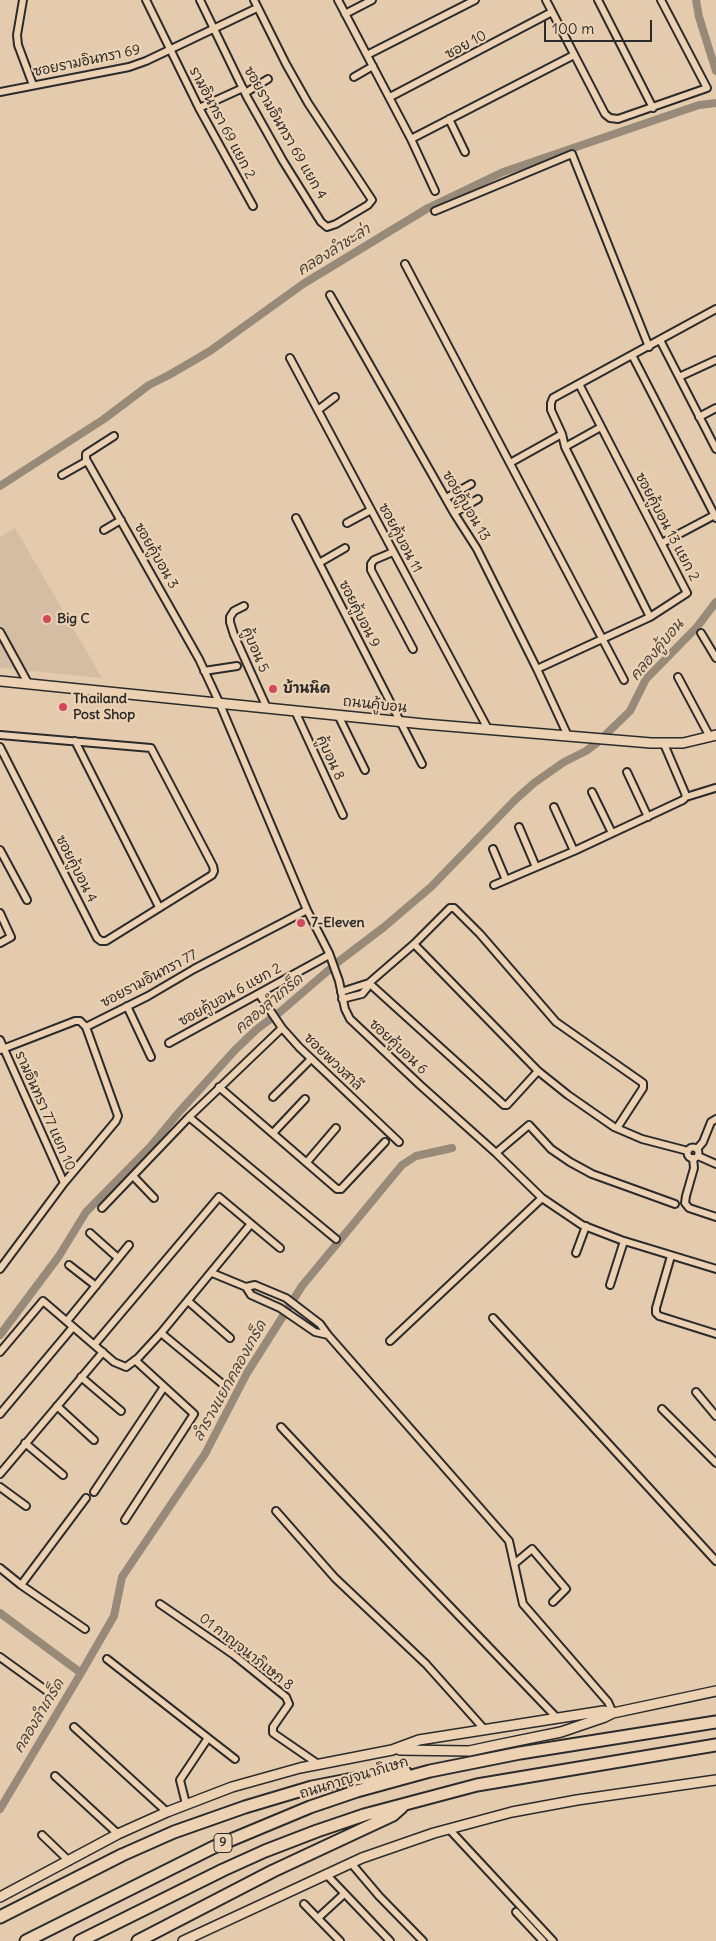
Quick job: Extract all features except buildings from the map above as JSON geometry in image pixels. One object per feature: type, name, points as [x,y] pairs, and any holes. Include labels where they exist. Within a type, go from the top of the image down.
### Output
[{"type":"highway","name":"ถนนกาญจนาภิเษก","points":[[26,1941],[179,1864],[256,1828],[349,1794],[430,1771],[520,1753],[716,1722]]},
{"type":"highway","name":"9","points":[[80,1941],[223,1870],[265,1852],[317,1831],[407,1803],[477,1785],[514,1778],[716,1745]]},
{"type":"highway","points":[[0,1917],[122,1855],[174,1832],[245,1807],[312,1787],[379,1775],[430,1771]]},
{"type":"highway","points":[[138,1941],[273,1871],[393,1815],[407,1803]]},
{"type":"main road","name":"ถนนคู้บอน","points":[[0,680],[401,722],[664,744],[713,736]]},
{"type":"main road","points":[[0,1897],[118,1834],[186,1804],[232,1787],[338,1759],[392,1750],[469,1751],[561,1732],[613,1713],[716,1691]]},
{"type":"main road","points":[[392,1750],[419,1740],[603,1711],[613,1713]]},
{"type":"main road","points":[[467,1732],[456,1740],[457,1747],[469,1751]]},
{"type":"main road","points":[[183,1941],[351,1863],[434,1833],[512,1812],[577,1800],[716,1780]]},
{"type":"street","points":[[22,0],[17,35],[18,45],[33,85]]},
{"type":"street","name":"รามอินทรา 69 แยก 2","points":[[146,0],[199,108],[253,206]]},
{"type":"street","name":"ซอยรามอินทรา 69 แยก 4","points":[[200,0],[244,90],[282,161],[321,222],[327,227],[336,224],[368,206],[372,200],[308,103],[258,8]]},
{"type":"street","points":[[254,0],[258,8]]},
{"type":"street","points":[[338,0],[411,139],[435,191]]},
{"type":"street","points":[[345,14],[372,0]]},
{"type":"street","points":[[367,55],[475,0]]},
{"type":"street","points":[[546,0],[605,114],[610,118],[618,119],[707,88],[661,0]]},
{"type":"street","points":[[598,0],[653,108]]},
{"type":"street","name":"ซอยรามอินทรา 69","points":[[0,92],[129,67],[170,51],[258,8]]},
{"type":"street","name":"ซอย 10","points":[[390,98],[552,12]]},
{"type":"street","points":[[411,139],[574,55]]},
{"type":"street","points":[[354,77],[373,66]]},
{"type":"street","points":[[199,108],[268,80]]},
{"type":"street","points":[[449,119],[465,152]]},
{"type":"street","points":[[435,211],[572,154],[649,346]]},
{"type":"street","points":[[405,264],[624,680]]},
{"type":"street","name":"ซอยคู้บอน 13","points":[[330,294],[454,513],[477,549],[568,736]]},
{"type":"street","points":[[650,617],[565,446],[550,403],[553,398],[716,309]]},
{"type":"street","points":[[660,340],[716,449]]},
{"type":"street","points":[[632,355],[715,516],[662,543]]},
{"type":"street","name":"ซอยคู้บอน 11","points":[[290,358],[488,729]]},
{"type":"street","points":[[679,377],[716,360]]},
{"type":"street","name":"ซอยคู้บอน 13 แยก 2","points":[[537,669],[650,617],[687,594],[579,384]]},
{"type":"street","points":[[318,410],[335,397]]},
{"type":"street","points":[[699,416],[716,408]]},
{"type":"street","points":[[565,446],[600,427]]},
{"type":"street","points":[[510,463],[562,434]]},
{"type":"street","points":[[62,475],[87,461],[86,454],[114,436]]},
{"type":"street","name":"ซอยคู้บอน 3","points":[[87,461],[195,651],[219,702]]},
{"type":"street","points":[[446,498],[471,484]]},
{"type":"street","points":[[454,513],[478,499]]},
{"type":"street","points":[[346,523],[371,510]]},
{"type":"street","name":"ซอยคู้บอน 9","points":[[296,518],[422,764]]},
{"type":"street","points":[[104,530],[121,520]]},
{"type":"street","points":[[319,563],[345,548]]},
{"type":"street","points":[[393,552],[374,560],[371,564],[371,570],[414,649]]},
{"type":"street","name":"คู้บอน 5","points":[[244,606],[234,611],[230,617],[230,622],[267,708]]},
{"type":"street","points":[[0,632],[28,683]]},
{"type":"street","points":[[701,633],[716,658]]},
{"type":"street","points":[[204,671],[237,666]]},
{"type":"street","points":[[678,677],[713,736]]},
{"type":"street","name":"ซอยคู้บอน 6","points":[[219,702],[307,910],[329,955],[339,981],[345,1009],[350,1019],[496,1153],[542,1198],[586,1226],[624,1241],[716,1270]]},
{"type":"street","name":"คู้บอน 8","points":[[295,711],[343,815]]},
{"type":"street","points":[[338,715],[364,770]]},
{"type":"street","points":[[0,735],[76,741],[151,748],[213,866],[214,871],[212,875],[159,907],[76,741]]},
{"type":"street","points":[[664,744],[686,797]]},
{"type":"street","name":"ซอยคู้บอน 4","points":[[0,746],[97,938],[101,941],[106,940],[159,907]]},
{"type":"street","points":[[627,772],[648,817]]},
{"type":"street","points":[[494,885],[574,851],[648,817],[686,797],[714,788]]},
{"type":"street","points":[[592,792],[612,833]]},
{"type":"street","points":[[554,807],[574,851]]},
{"type":"street","points":[[520,827],[536,867]]},
{"type":"street","points":[[493,849],[506,880]]},
{"type":"street","points":[[0,850],[27,900]]},
{"type":"street","points":[[341,992],[369,983],[414,944],[450,908],[454,908],[480,934],[556,1022],[643,1083],[643,1088],[617,1128]]},
{"type":"street","name":"ซอยรามอินทรา 77","points":[[86,1027],[307,910]]},
{"type":"street","points":[[0,913],[12,938],[0,944]]},
{"type":"street","points":[[414,944],[538,1071],[592,1112],[617,1128],[642,1139],[688,1151],[694,1147],[696,1154],[716,1164]]},
{"type":"street","name":"ซอยคู้บอน 6 แยก 2","points":[[169,1042],[329,955]]},
{"type":"street","points":[[342,999],[362,994],[369,983]]},
{"type":"street","points":[[369,983],[504,1105],[507,1105],[538,1071]]},
{"type":"street","name":"ซอยพวงสาลี","points":[[259,994],[298,1048],[399,1142]]},
{"type":"street","points":[[127,1006],[152,1057]]},
{"type":"street","points":[[1,1265],[64,1183],[116,1121],[118,1116],[86,1027],[80,1021],[75,1021],[2,1049]]},
{"type":"street","points":[[102,1208],[189,1117],[282,1027]]},
{"type":"street","name":"รามอินทรา 77 แยก 10","points":[[0,1040],[2,1049],[64,1183]]},
{"type":"street","points":[[273,1097],[311,1059]]},
{"type":"street","points":[[219,1087],[339,1190],[385,1142]]},
{"type":"street","points":[[273,1133],[305,1099]]},
{"type":"street","points":[[189,1117],[336,1239]]},
{"type":"street","points":[[716,1119],[711,1122],[696,1154],[686,1196],[686,1203],[689,1208],[716,1217]]},
{"type":"street","points":[[496,1153],[529,1125],[550,1149],[585,1170],[640,1193],[676,1204]]},
{"type":"street","points":[[307,1162],[336,1128]]},
{"type":"street","points":[[133,1176],[154,1198]]},
{"type":"street","points":[[94,1345],[219,1197],[250,1225],[280,1248]]},
{"type":"street","points":[[390,1340],[542,1198]]},
{"type":"street","points":[[0,1352],[43,1300],[114,1362],[126,1367],[161,1333],[250,1225]]},
{"type":"street","points":[[576,1253],[586,1226]]},
{"type":"street","points":[[90,1233],[118,1258]]},
{"type":"street","points":[[610,1284],[624,1241]]},
{"type":"street","points":[[67,1321],[129,1245]]},
{"type":"street","points":[[671,1256],[656,1313],[659,1316],[716,1334]]},
{"type":"street","points":[[69,1265],[96,1286]]},
{"type":"street","points":[[212,1273],[246,1287],[255,1285],[286,1298],[320,1324],[509,1541],[523,1604],[608,1702],[613,1713]]},
{"type":"street","points":[[246,1287],[251,1295],[280,1308],[315,1332],[328,1335]]},
{"type":"street","points":[[188,1302],[230,1338]]},
{"type":"street","points":[[493,1318],[716,1561]]},
{"type":"street","points":[[0,1414],[73,1327]]},
{"type":"street","points":[[161,1333],[225,1386]]},
{"type":"street","points":[[0,1474],[103,1352]]},
{"type":"street","points":[[125,1520],[194,1414],[135,1360]]},
{"type":"street","points":[[81,1378],[120,1411]]},
{"type":"street","points":[[94,1492],[164,1387]]},
{"type":"street","points":[[696,1392],[716,1416]]},
{"type":"street","points":[[57,1406],[94,1440]]},
{"type":"street","points":[[662,1409],[716,1463]]},
{"type":"street","points":[[281,1426],[413,1568],[557,1718]]},
{"type":"street","points":[[26,1443],[63,1475]]},
{"type":"street","points":[[0,1487],[26,1506]]},
{"type":"street","points":[[21,1585],[86,1498]]},
{"type":"street","points":[[276,1511],[335,1578],[426,1664],[485,1730]]},
{"type":"street","points":[[514,1564],[532,1549],[566,1590],[553,1602]]},
{"type":"street","points":[[0,1568],[21,1585],[85,1629]]},
{"type":"street","name":"01 กาญจนาภิเษก 8","points":[[160,1604],[234,1655],[286,1697],[289,1704],[273,1727],[273,1733],[318,1764]]},
{"type":"street","points":[[0,1657],[47,1691]]},
{"type":"street","points":[[108,1659],[235,1758]]},
{"type":"street","points":[[74,1727],[167,1812]]},
{"type":"street","points":[[186,1804],[180,1780],[208,1738]]},
{"type":"street","points":[[55,1776],[118,1834]]},
{"type":"street","points":[[449,1829],[552,1941]]},
{"type":"street","points":[[42,1834],[69,1861]]},
{"type":"street","points":[[351,1863],[379,1896],[422,1941]]},
{"type":"street","points":[[326,1874],[390,1941]]},
{"type":"street","points":[[318,1918],[344,1894]]},
{"type":"street","points":[[304,1904],[340,1941]]},
{"type":"street","points":[[516,1912],[543,1941]]},
{"type":"shaded area","points":[[15,528],[102,678],[0,668],[0,537]]},
{"type":"waterway","points":[[696,0],[699,17],[716,71]]},
{"type":"waterway","name":"คลองลำชะล่า","points":[[0,486],[104,419],[149,385],[210,351],[303,284],[428,208],[503,172],[699,105],[716,103]]},
{"type":"waterway","name":"คลองลำเกร็ด","points":[[0,1335],[59,1256],[86,1212],[150,1147],[235,1050],[257,1029],[431,887],[515,800],[534,783],[598,742],[630,711],[646,679],[697,627],[716,602]]},
{"type":"waterway","name":"ลำรางแยกคลองเกร็ด","points":[[81,1673],[114,1616],[122,1577],[205,1454],[247,1373],[302,1286],[402,1165],[416,1156],[452,1148]]},
{"type":"waterway","name":"คลองลำเกร็ด","points":[[0,1613],[81,1673],[0,1809]]},
{"type":"place","name":"Big C","points":[[47,619]]},
{"type":"place","name":"บ้านนิค","points":[[273,689]]},
{"type":"place","name":"Thailand Post Shop","points":[[63,707]]},
{"type":"place","name":"7-Eleven","points":[[301,923]]},
{"type":"water label","name":"คลองคู้บอน","points":[[657,650]]}]
